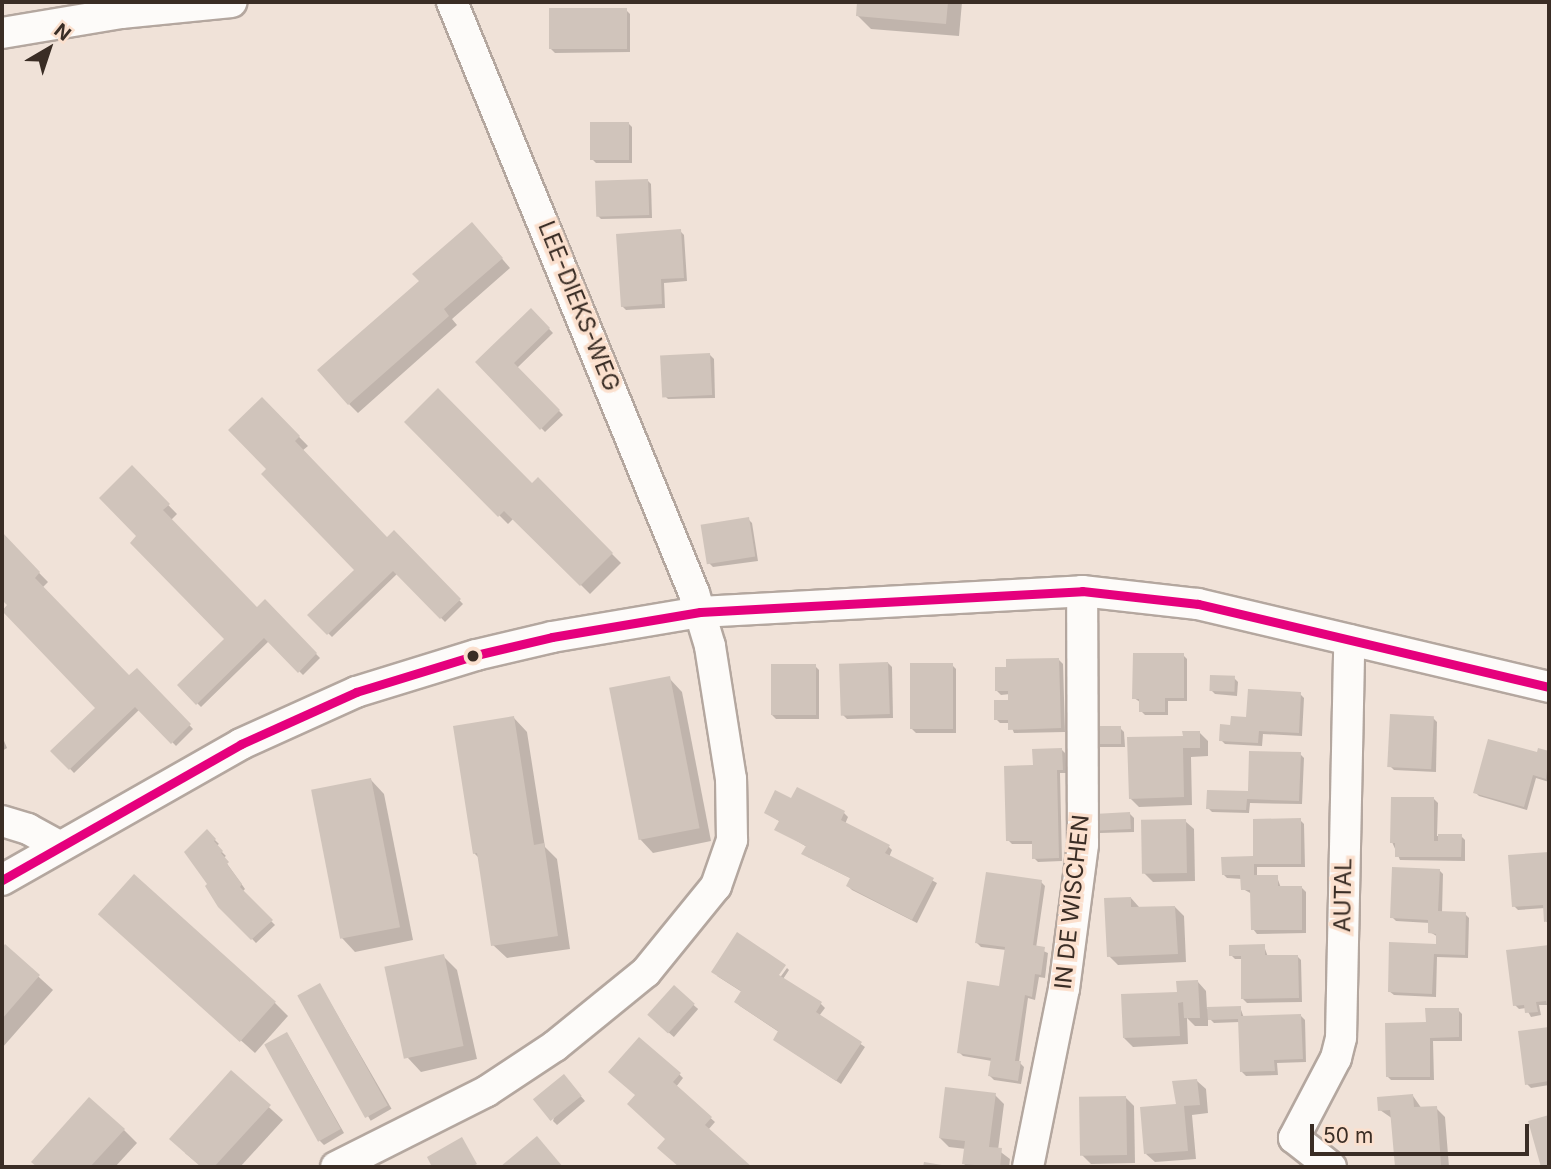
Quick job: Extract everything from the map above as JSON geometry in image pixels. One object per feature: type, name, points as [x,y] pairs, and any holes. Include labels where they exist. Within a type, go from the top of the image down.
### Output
[{"type":"street","points":[[2,33],[121,13],[231,2]]},
{"type":"street","name":"LEE-DIEKS-WEG","points":[[336,1167],[487,1091],[555,1046],[646,972],[716,886],[732,840],[731,779],[711,654],[700,612],[677,544],[452,2]]},
{"type":"street","points":[[2,880],[241,744],[356,692],[476,655],[564,634],[700,612],[1082,591],[1198,604],[1549,687]]},
{"type":"street","name":"IN DE WISCHEN","points":[[1028,1167],[1064,989],[1083,845],[1082,591]]},
{"type":"street","name":"AUTAL","points":[[1331,1167],[1294,1138],[1336,1058],[1341,1038],[1349,640]]},
{"type":"street","points":[[2,821],[20,826],[60,846]]},
{"type":"building","points":[[857,2],[948,2],[946,24],[856,16]]},
{"type":"building","points":[[549,8],[627,8],[627,49],[549,49]]},
{"type":"building","points":[[590,122],[629,122],[629,160],[590,160]]},
{"type":"building","points":[[648,179],[649,215],[596,217],[595,181]]},
{"type":"building","points":[[472,222],[503,258],[444,309],[449,316],[348,405],[317,370],[419,281],[412,274]]},
{"type":"building","points":[[681,229],[684,278],[661,279],[662,304],[621,307],[616,234]]},
{"type":"building","points":[[531,308],[550,328],[514,363],[560,410],[540,430],[475,362]]},
{"type":"building","points":[[710,353],[712,395],[662,398],[660,356]]},
{"type":"building","points":[[438,388],[532,483],[538,477],[613,553],[580,586],[504,511],[498,517],[404,422]]},
{"type":"building","points":[[262,397],[300,436],[295,441],[387,537],[394,530],[461,599],[440,619],[393,571],[327,635],[307,615],[354,570],[261,474],[266,469],[228,430]]},
{"type":"building","points":[[132,465],[170,504],[163,510],[257,607],[265,599],[317,653],[298,673],[264,638],[196,705],[177,685],[224,639],[130,543],[136,536],[99,498]]},
{"type":"building","points":[[749,517],[755,557],[707,564],[701,525]]},
{"type":"building","points":[[2,532],[40,572],[35,578],[129,675],[137,668],[191,724],[171,744],[135,707],[69,770],[50,751],[95,708],[2,611],[7,605],[2,600]]},
{"type":"building","points":[[1133,653],[1184,653],[1184,698],[1165,698],[1165,712],[1139,712],[1139,699],[1132,699]]},
{"type":"building","points":[[1059,658],[1061,728],[1008,730],[1008,720],[994,720],[994,700],[1008,700],[1008,691],[995,691],[995,667],[1006,667],[1006,659]]},
{"type":"building","points":[[888,662],[890,714],[841,716],[839,664]]},
{"type":"building","points":[[910,663],[953,663],[953,729],[910,729]]},
{"type":"building","points":[[771,664],[816,664],[816,715],[771,715]]},
{"type":"building","points":[[1210,675],[1235,676],[1234,692],[1209,691]]},
{"type":"building","points":[[670,676],[700,828],[639,840],[609,688]]},
{"type":"building","points":[[1248,689],[1301,692],[1299,733],[1259,731],[1258,743],[1219,741],[1220,724],[1230,725],[1231,716],[1246,717]]},
{"type":"building","points":[[1390,714],[1434,716],[1431,769],[1387,767]]},
{"type":"building","points":[[514,716],[534,845],[544,843],[558,936],[491,946],[453,726]]},
{"type":"building","points":[[1094,726],[1121,726],[1121,744],[1094,744]]},
{"type":"building","points":[[1182,731],[1200,731],[1200,748],[1183,748],[1184,797],[1129,799],[1127,737],[1183,736]]},
{"type":"building","points":[[1488,739],[1537,752],[1538,748],[1549,751],[1546,779],[1533,775],[1524,807],[1473,793]]},
{"type":"building","points":[[1062,748],[1063,770],[1057,770],[1059,858],[1032,859],[1032,841],[1006,841],[1004,766],[1033,765],[1032,749]]},
{"type":"building","points":[[1249,751],[1301,752],[1299,801],[1247,799],[1246,810],[1206,809],[1207,790],[1248,791]]},
{"type":"building","points":[[371,778],[400,927],[340,939],[311,790]]},
{"type":"building","points":[[797,787],[845,811],[841,820],[890,845],[885,853],[934,878],[912,920],[846,886],[850,878],[801,854],[806,846],[774,830],[779,821],[764,813],[775,790],[791,798]]},
{"type":"building","points":[[1391,797],[1434,797],[1434,841],[1438,841],[1438,834],[1462,834],[1461,857],[1395,857],[1395,843],[1390,843]]},
{"type":"building","points":[[1130,812],[1131,829],[1095,831],[1094,814]]},
{"type":"building","points":[[1301,818],[1301,864],[1254,864],[1254,875],[1278,875],[1278,886],[1302,886],[1302,930],[1251,930],[1250,890],[1241,890],[1240,875],[1222,875],[1221,857],[1253,856],[1253,819]]},
{"type":"building","points":[[1186,819],[1187,873],[1142,874],[1141,820]]},
{"type":"building","points":[[207,829],[216,839],[214,841],[229,862],[227,864],[242,884],[240,887],[273,920],[251,940],[218,907],[205,886],[207,884],[184,852]]},
{"type":"building","points":[[1549,852],[1549,921],[1544,922],[1543,905],[1512,907],[1508,855]]},
{"type":"building","points":[[1392,867],[1440,869],[1438,911],[1466,912],[1465,955],[1434,954],[1432,994],[1388,992],[1389,942],[1436,944],[1436,934],[1428,933],[1428,920],[1390,918]]},
{"type":"building","points":[[986,872],[1042,880],[1033,945],[1045,947],[1041,975],[1035,974],[1032,997],[1025,995],[1015,1061],[1021,1061],[1018,1081],[988,1076],[991,1058],[957,1053],[967,981],[999,986],[1005,947],[975,943]]},
{"type":"building","points":[[134,874],[276,1002],[240,1042],[98,914]]},
{"type":"building","points":[[1131,897],[1131,907],[1175,906],[1178,954],[1107,957],[1104,898]]},
{"type":"building","points":[[737,932],[786,965],[779,975],[822,1002],[816,1012],[862,1042],[836,1081],[773,1040],[778,1031],[734,1002],[741,991],[711,972]]},
{"type":"building","points":[[5,944],[40,975],[2,1019],[2,948]]},
{"type":"building","points":[[1265,944],[1265,955],[1298,955],[1299,998],[1241,999],[1241,956],[1229,956],[1229,945]]},
{"type":"building","points":[[1549,945],[1549,1015],[1546,1001],[1536,1002],[1538,1012],[1525,1013],[1524,1005],[1513,1006],[1506,950]]},
{"type":"building","points":[[444,954],[464,1046],[404,1059],[384,967]]},
{"type":"building","points":[[1198,980],[1200,1018],[1184,1018],[1183,1002],[1178,1003],[1180,1036],[1123,1038],[1121,994],[1177,992],[1176,981]]},
{"type":"building","points":[[320,983],[388,1105],[365,1118],[297,996]]},
{"type":"building","points":[[674,985],[695,1004],[668,1033],[647,1015]]},
{"type":"building","points":[[1241,1006],[1241,1016],[1301,1014],[1303,1059],[1274,1060],[1275,1071],[1240,1072],[1238,1019],[1208,1020],[1207,1007]]},
{"type":"building","points":[[1425,1008],[1459,1008],[1459,1037],[1430,1038],[1430,1077],[1386,1077],[1385,1023],[1426,1022]]},
{"type":"building","points":[[1549,1027],[1549,1081],[1525,1085],[1518,1031]]},
{"type":"building","points":[[287,1032],[341,1129],[318,1142],[264,1045]]},
{"type":"building","points":[[639,1037],[681,1073],[673,1082],[712,1117],[705,1125],[752,1167],[679,1167],[657,1148],[665,1139],[627,1104],[635,1095],[608,1072]]},
{"type":"building","points":[[231,1070],[271,1105],[214,1167],[201,1167],[169,1139]]},
{"type":"building","points":[[564,1074],[582,1096],[551,1121],[533,1099]]},
{"type":"building","points":[[1197,1079],[1200,1105],[1184,1106],[1188,1151],[1144,1154],[1140,1107],[1176,1104],[1172,1081]]},
{"type":"building","points":[[945,1087],[996,1093],[989,1147],[1002,1148],[1000,1167],[962,1164],[965,1141],[939,1138]]},
{"type":"building","points":[[1413,1094],[1414,1107],[1437,1106],[1441,1165],[1395,1167],[1390,1110],[1378,1111],[1377,1097]]},
{"type":"building","points":[[1126,1096],[1127,1155],[1080,1156],[1079,1097]]},
{"type":"building","points":[[89,1097],[125,1129],[90,1167],[37,1167],[31,1162]]},
{"type":"building","points":[[1549,1115],[1549,1167],[1541,1167],[1528,1121]]},
{"type":"building","points":[[537,1136],[563,1167],[500,1167]]},
{"type":"building","points":[[462,1137],[477,1164],[471,1167],[432,1167],[427,1157]]},
{"type":"building","points":[[924,1162],[948,1166],[948,1167],[923,1167]]},
{"type":"transit line","points":[[2,880],[241,744],[356,692],[476,655],[552,637],[700,612],[1082,591],[1198,604],[1549,687]]}]
